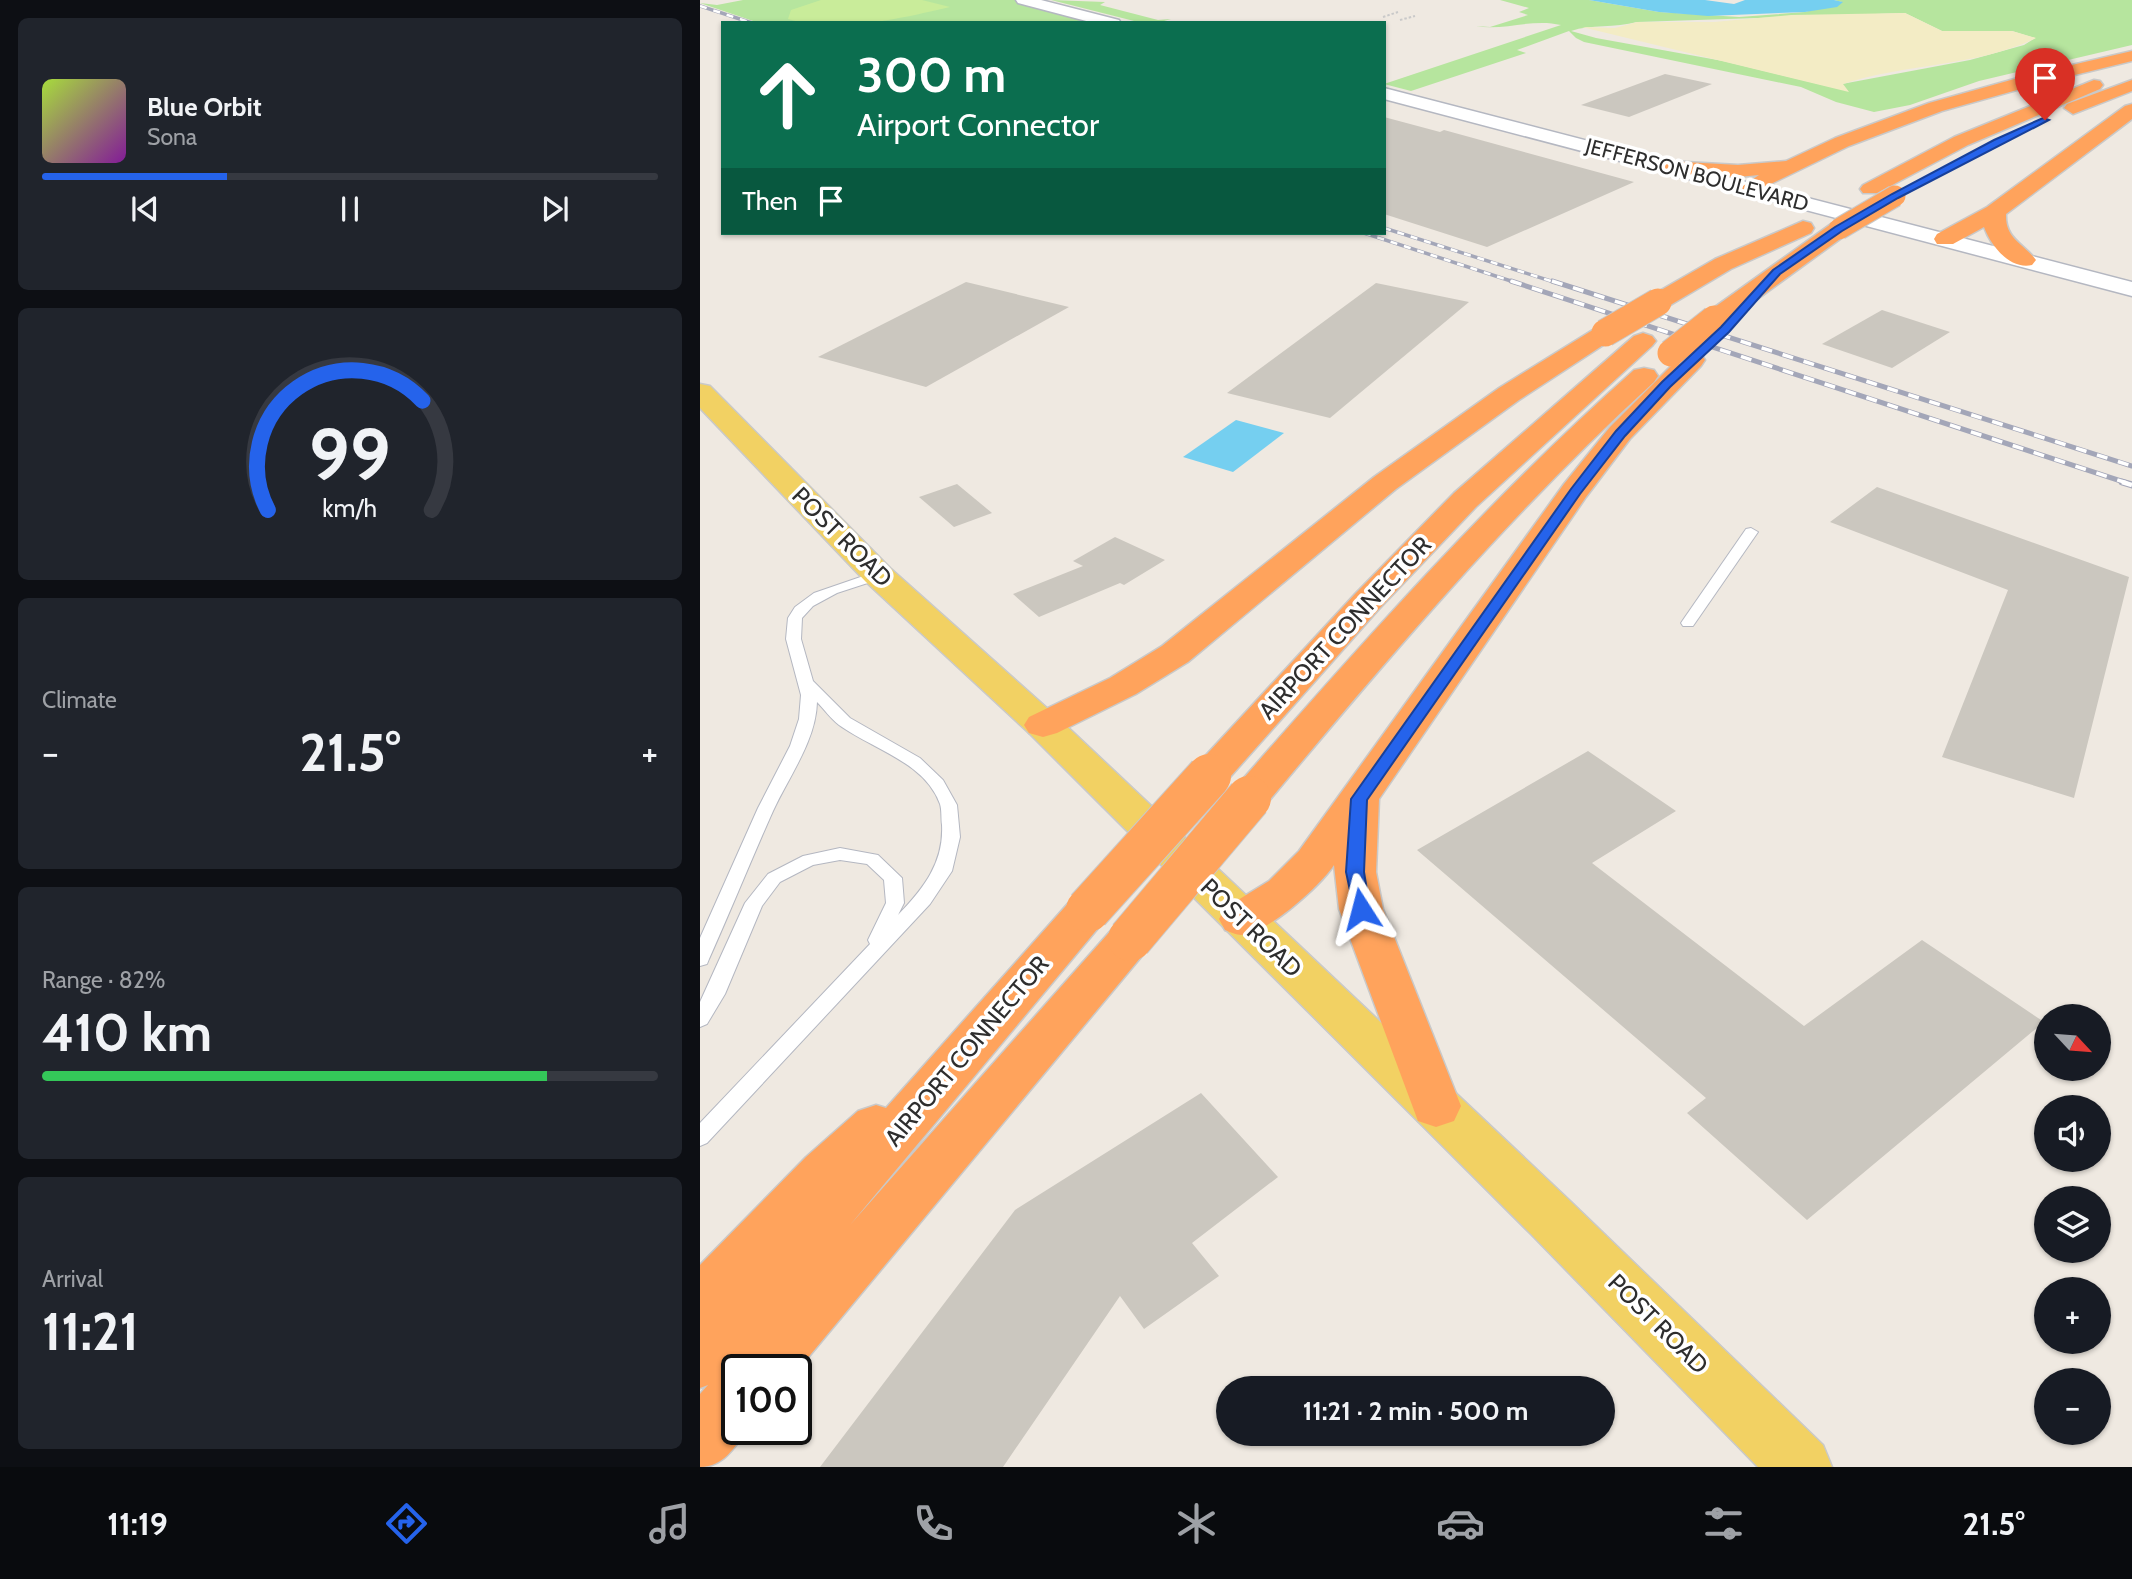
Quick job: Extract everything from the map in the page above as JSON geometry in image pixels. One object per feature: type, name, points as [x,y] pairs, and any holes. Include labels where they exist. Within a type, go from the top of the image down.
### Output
[{"type":"highway","points":[[1749,188],[1861,132],[1935,106],[2132,56]]},
{"type":"highway","name":"AIRPORT CONNECTOR","points":[[774,1354],[1395,627],[1493,520],[1581,432],[1669,351],[1685,310],[1808,225],[1870,189],[1991,127],[2132,71]]},
{"type":"highway","points":[[1241,919],[1264,907],[1299,878],[1359,799],[1575,491],[1620,433],[1669,351],[1721,322],[1777,272],[1839,229],[1895,196],[1997,142],[2132,85]]},
{"type":"highway","points":[[1945,239],[1995,212],[2132,110]]},
{"type":"highway","points":[[1668,167],[1738,171],[1795,163]]},
{"type":"highway","points":[[1995,212],[1997,233],[2005,245],[2024,260]]},
{"type":"highway","points":[[1043,724],[1123,686],[1175,654],[1385,483],[1509,394],[1605,333],[1723,264],[1808,225]]},
{"type":"highway","name":"AIRPORT CONNECTOR","points":[[700,1360],[853,1185],[993,1017],[1357,612],[1464,501],[1558,414],[1669,351]]},
{"type":"highway","points":[[1359,799],[1355,872],[1361,909],[1436,1106]]},
{"type":"highway","points":[[700,1304],[825,1173],[993,1017]]},
{"type":"highway","points":[[700,1441],[721,1416]]},
{"type":"main road","points":[[1023,0],[1105,21]]},
{"type":"main road","name":"JEFFERSON BOULEVARD","points":[[1386,94],[2132,289]]},
{"type":"main road","name":"POST ROAD","points":[[700,392],[878,575],[1043,724],[1436,1106],[1801,1467]]},
{"type":"lane","points":[[1688,623],[1751,532]]},
{"type":"lane","points":[[700,959],[767,806],[796,748],[809,706],[808,684],[793,635],[795,617],[808,603],[878,575]]},
{"type":"lane","points":[[700,1137],[924,898],[943,871],[951,837],[949,805],[937,783],[914,762],[844,721],[808,684]]},
{"type":"lane","points":[[700,1019],[715,994],[754,903],[774,878],[809,860],[840,854],[872,859],[892,878],[895,903],[881,935],[853,971]]},
{"type":"path","points":[[1383,16],[1398,12]]},
{"type":"path","points":[[1400,20],[1415,16]]},
{"type":"green space","points":[[743,0],[1037,0],[1104,21],[753,21],[700,3],[717,5]]},
{"type":"green space","points":[[821,0],[922,0],[950,7],[884,21],[798,21],[788,19],[791,10]]},
{"type":"green space","points":[[1051,0],[1105,2],[1100,5],[1158,20],[1171,19],[1164,21],[1134,21]]},
{"type":"green space","points":[[1500,0],[1589,0],[1659,12],[1739,17],[1805,12],[1842,2],[1834,0],[2132,0],[2132,45],[1979,81],[1910,105],[1874,112],[1836,102],[1801,87],[1584,42],[1569,31],[1517,50],[1526,53],[1411,91],[1386,85],[1561,25],[1540,23],[1490,27],[1528,15],[1519,12],[1529,8]],"holes":[[[1905,13],[1942,31],[2012,31],[2035,38],[2024,45],[1970,60],[1842,84],[1848,91],[1723,61],[1571,31],[1637,22]]]},
{"type":"sand","points":[[1905,13],[1942,31],[2012,31],[2036,38],[1965,60],[1891,72],[1843,84],[1849,92],[1582,27],[1615,28],[1637,22],[1714,22],[1791,15]]},
{"type":"water","points":[[1589,0],[1705,0],[1734,4],[1745,0],[1843,2],[1837,7],[1805,12],[1708,16],[1659,12]]},
{"type":"water","points":[[1236,420],[1284,433],[1233,472],[1183,457]]},
{"type":"building","points":[[1665,74],[1712,84],[1629,117],[1581,105]]},
{"type":"building","points":[[1386,118],[1440,132],[1444,130],[1634,182],[1487,247],[1386,215]]},
{"type":"building","points":[[966,282],[1069,307],[926,387],[818,357]]},
{"type":"building","points":[[1376,283],[1469,302],[1330,418],[1227,393]]},
{"type":"building","points":[[1882,310],[1950,332],[1892,368],[1822,344]]},
{"type":"building","points":[[957,484],[992,513],[954,527],[919,497]]},
{"type":"building","points":[[1877,487],[2129,577],[2074,798],[1942,757],[2008,590],[1830,522]]},
{"type":"building","points":[[1115,537],[1165,560],[1124,585],[1120,583],[1039,617],[1013,594],[1083,566],[1073,561]]},
{"type":"building","points":[[1588,751],[1676,811],[1592,863],[1804,1026],[1922,940],[2034,1015],[2034,1030],[1807,1220],[1687,1113],[1706,1098],[1417,850]]},
{"type":"building","points":[[1201,1093],[1278,1177],[1192,1243],[1219,1276],[1144,1329],[1120,1296],[1003,1467],[820,1467],[1015,1210]]},
{"type":"railway","points":[[700,6],[746,21]]},
{"type":"railway","points":[[1386,229],[1557,283]]},
{"type":"railway","points":[[1370,235],[1517,283]]},
{"type":"railway","points":[[1511,281],[2127,483]]},
{"type":"railway","points":[[1552,281],[2132,466]]},
{"type":"railway","points":[[2122,482],[2132,485]]},
{"type":"route","points":[[1361,909],[1355,872],[1359,799],[1575,491],[1620,433],[1725,330],[1777,272],[1839,229],[1895,196],[2045,120]]}]
